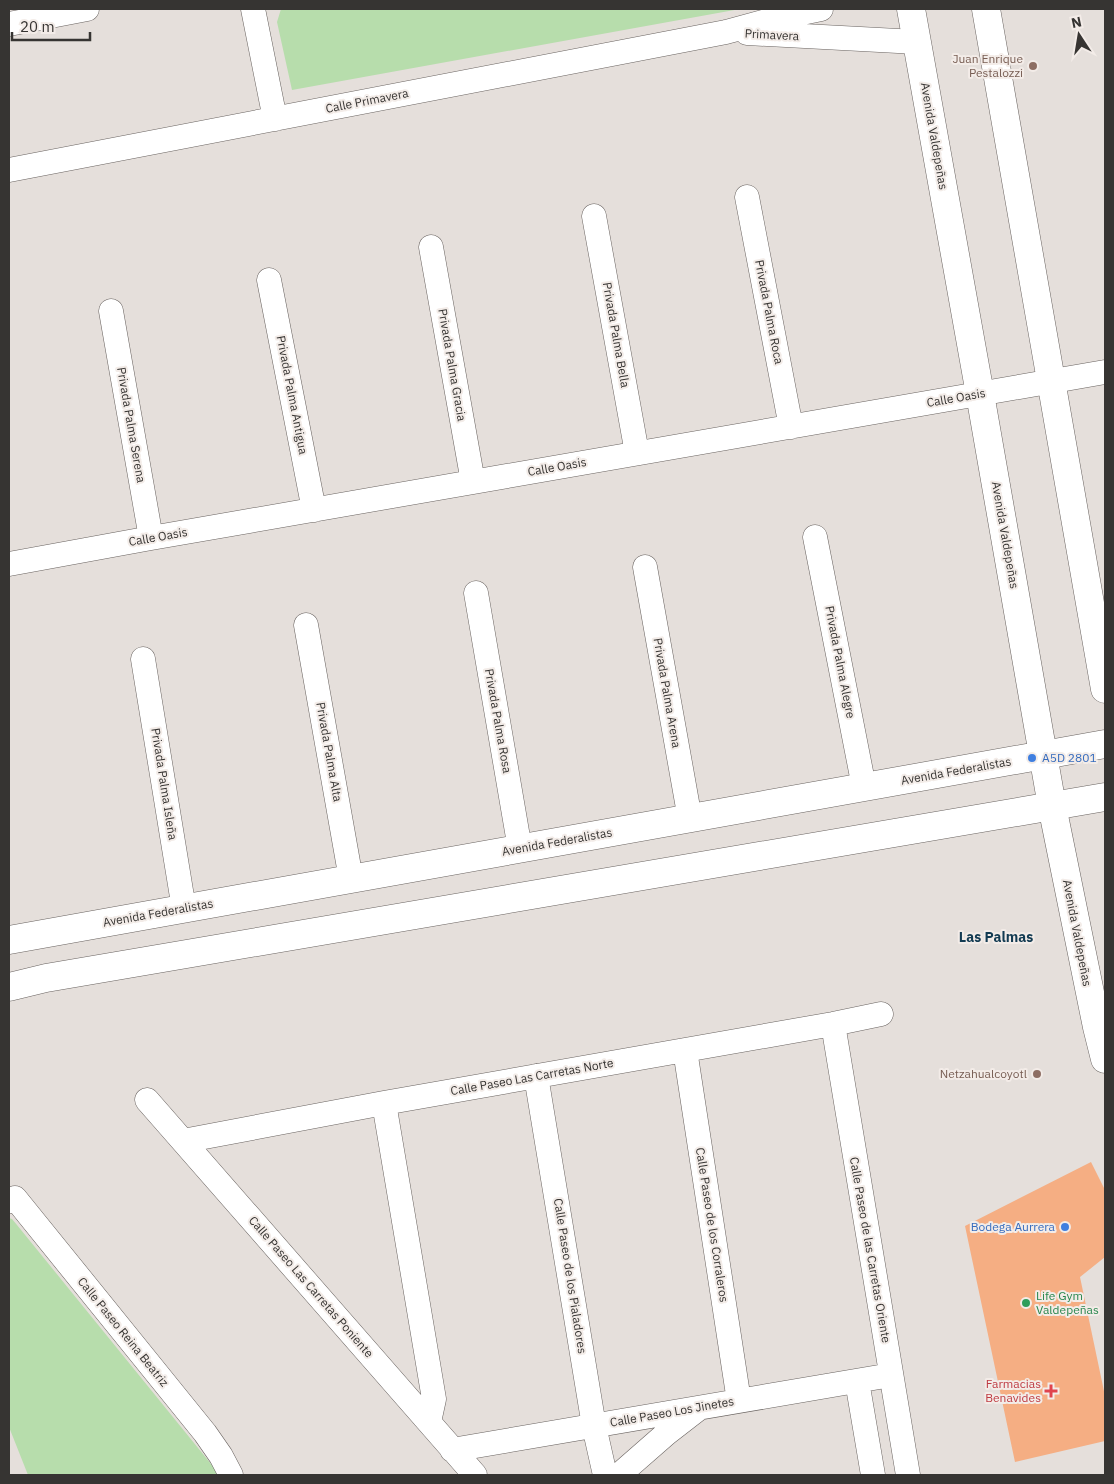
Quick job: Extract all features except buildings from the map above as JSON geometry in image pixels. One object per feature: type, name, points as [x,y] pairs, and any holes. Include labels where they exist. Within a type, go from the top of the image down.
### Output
[{"type":"street","points":[[9,24],[87,9]]},
{"type":"street","points":[[253,9],[274,119]]},
{"type":"street","name":"Primavera","points":[[726,32],[821,9]]},
{"type":"street","name":"Avenida Valdepeñas","points":[[911,9],[1042,756],[1096,1027],[1105,1059]]},
{"type":"street","points":[[986,9],[1105,689]]},
{"type":"street","name":"Calle Primavera","points":[[9,170],[726,32]]},
{"type":"street","name":"Primavera","points":[[726,32],[917,42]]},
{"type":"street","name":"Privada Palma Roca","points":[[748,197],[791,427]]},
{"type":"street","name":"Privada Palma Bella","points":[[594,216],[637,453]]},
{"type":"street","name":"Privada Palma Gracia","points":[[431,247],[473,482]]},
{"type":"street","name":"Privada Palma Antigua","points":[[269,280],[314,510]]},
{"type":"street","name":"Privada Palma Serena","points":[[112,311],[151,538]]},
{"type":"street","name":"Calle Oasis","points":[[9,564],[1105,372]]},
{"type":"street","name":"Privada Palma Alegre","points":[[815,537],[864,787]]},
{"type":"street","name":"Privada Palma Arena","points":[[645,567],[690,819]]},
{"type":"street","name":"Privada Palma Rosa","points":[[476,593],[520,849]]},
{"type":"street","name":"Privada Palma Alta","points":[[306,625],[351,879]]},
{"type":"street","name":"Privada Palma Isleña","points":[[143,659],[184,908]]},
{"type":"street","name":"Avenida Federalistas","points":[[9,940],[1105,744]]},
{"type":"street","points":[[9,987],[56,976],[1105,797]]},
{"type":"street","name":"Calle Paseo Las Carretas Norte","points":[[183,1141],[384,1102],[881,1014]]},
{"type":"street","name":"Calle Paseo de las Carretas Oriente","points":[[833,1024],[908,1475]]},
{"type":"street","name":"Calle Paseo de los Corraleros","points":[[685,1050],[739,1401]]},
{"type":"street","name":"Calle Paseo de los Pialadores","points":[[536,1076],[594,1426],[605,1475]]},
{"type":"street","name":"Calle Paseo Las Carretas Poniente","points":[[147,1100],[475,1475]]},
{"type":"street","points":[[384,1102],[434,1399],[429,1422]]},
{"type":"street","name":"Calle Paseo Reina Beatriz","points":[[9,1201],[15,1198],[205,1433],[231,1475]]},
{"type":"street","name":"Calle Paseo Los Jinetes","points":[[452,1450],[892,1375]]},
{"type":"street","points":[[857,1381],[873,1475]]},
{"type":"street","points":[[619,1475],[700,1407]]},
{"type":"green space","points":[[281,9],[740,9],[292,90],[277,22]]},
{"type":"green space","points":[[9,1218],[17,1225],[220,1475],[28,1475],[9,1427]]},
{"type":"place","name":"Juan Enrique Pestalozzi","points":[[1033,66]]},
{"type":"place","name":"A5D 2801","points":[[1032,758]]},
{"type":"place","name":"Netzahualcoyotl","points":[[1037,1074]]},
{"type":"place","name":"Bodega Aurrera","points":[[1065,1227]]},
{"type":"place","name":"Life Gym Valdepeñas","points":[[1026,1303]]},
{"type":"place","name":"Farmacias Benavides","points":[[1051,1391]]},
{"type":"district","name":"Las Palmas","points":[[996,937]]}]
